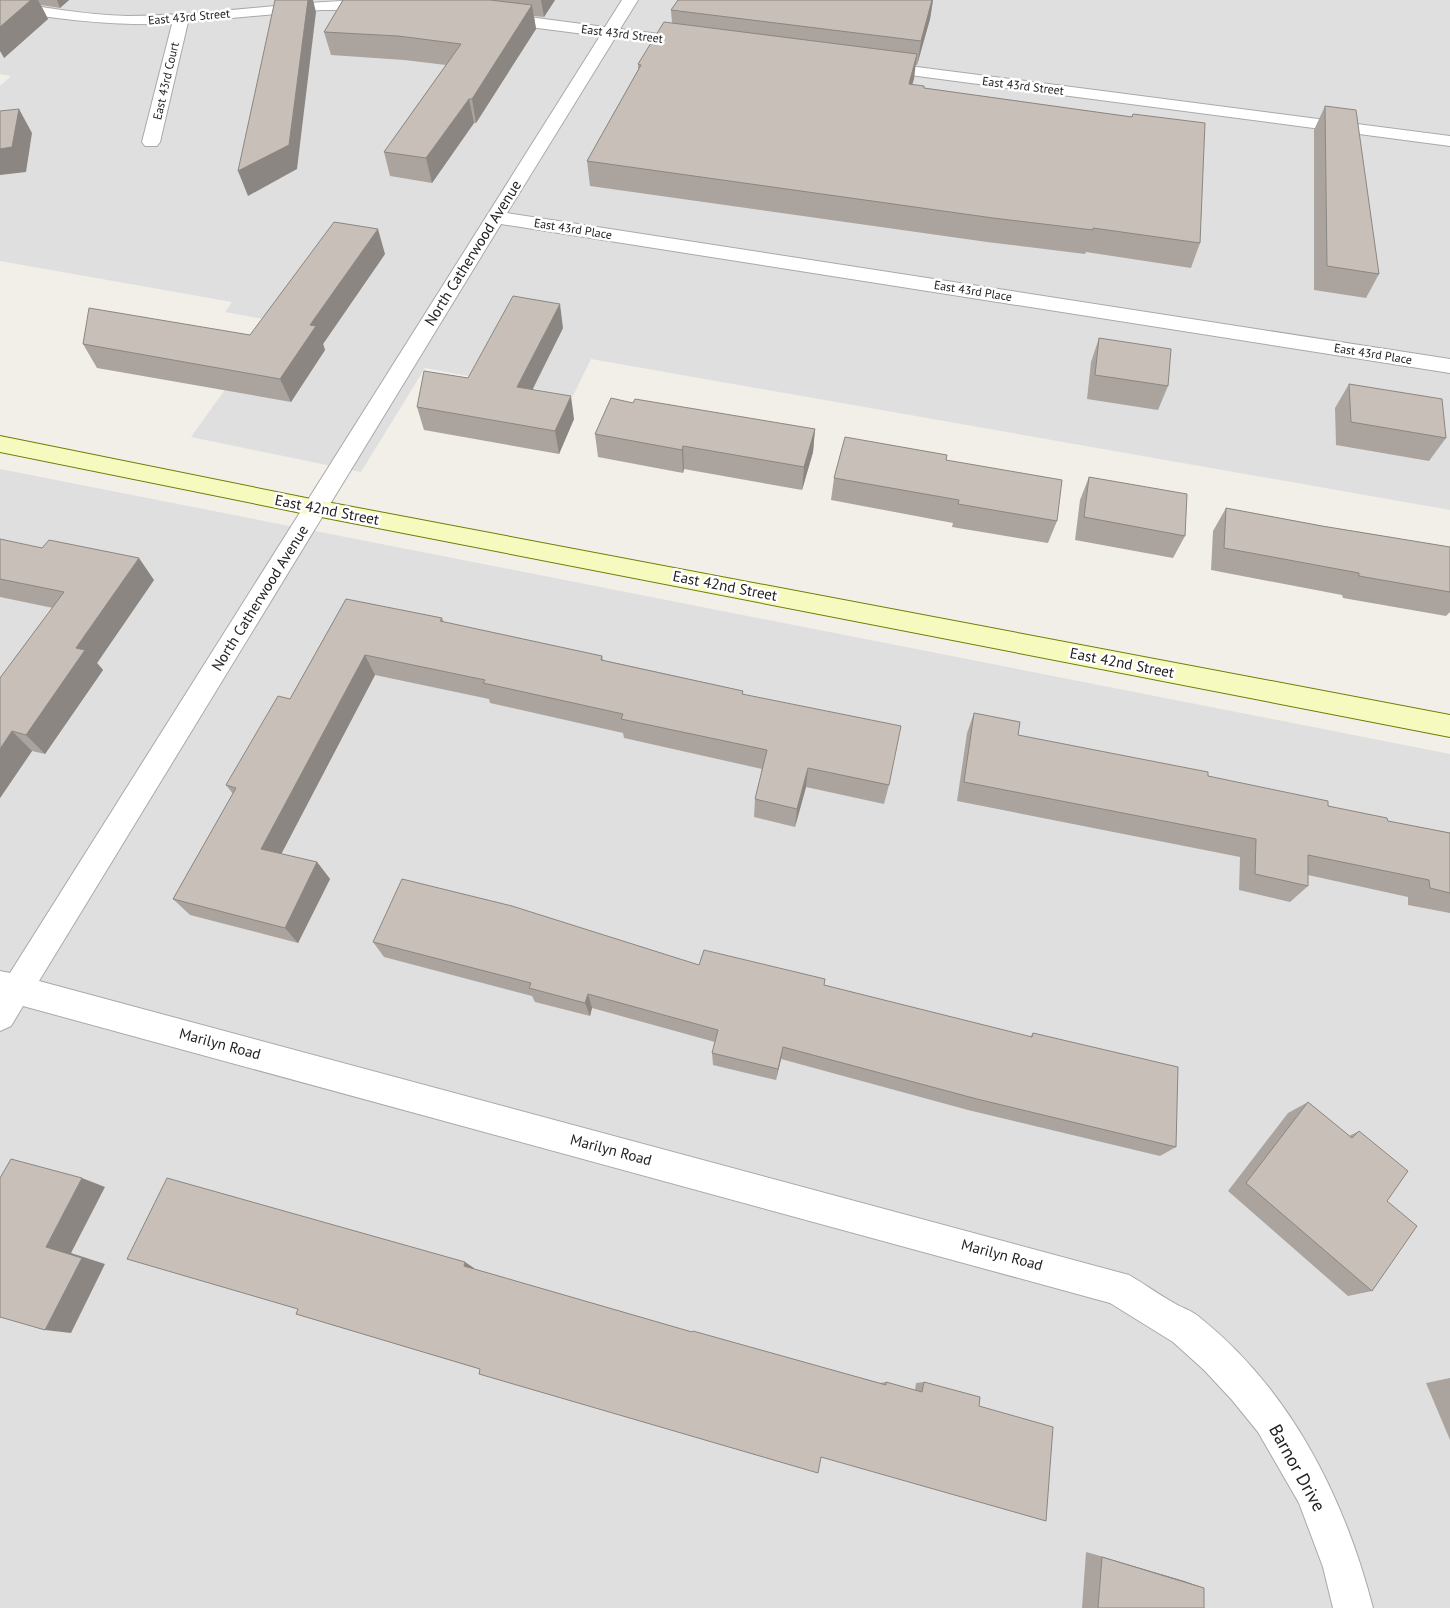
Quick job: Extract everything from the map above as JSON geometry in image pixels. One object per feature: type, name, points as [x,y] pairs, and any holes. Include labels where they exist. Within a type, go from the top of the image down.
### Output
[{"type":"street","name":"North Catherwood Avenue","points":[[5,997],[316,508],[630,0]]},
{"type":"street","name":"East 43rd Street","points":[[0,5],[110,20],[181,19],[290,6],[358,4],[394,6]]},
{"type":"street","name":"East 43rd Street","points":[[482,15],[709,45]]},
{"type":"street","name":"East 43rd Court","points":[[151,142],[181,19]]},
{"type":"street","name":"East 43rd Street","points":[[867,65],[1450,141]]},
{"type":"street","name":"East 43rd Place","points":[[495,217],[1450,366]]},
{"type":"street","name":"East 42nd Street","points":[[0,444],[316,508],[1450,726]]},
{"type":"street","name":"Marilyn Road","points":[[5,997],[1080,1276],[1117,1287],[1140,1299],[1162,1316],[1185,1328],[1206,1349]]},
{"type":"street","name":"Barnor Drive","points":[[1206,1349],[1226,1365],[1265,1410],[1296,1458],[1331,1533],[1353,1608]]},
{"type":"shaded area","points":[[0,0],[1450,0],[1450,510],[591,359],[573,396],[425,368],[361,472],[191,437],[274,321],[225,312],[232,302],[0,261],[0,86],[11,76],[0,74]]},
{"type":"shaded area","points":[[0,469],[1450,754],[1450,1608],[0,1608]]},
{"type":"building","points":[[0,0],[31,0],[0,27]]},
{"type":"building","points":[[275,0],[308,0],[289,145],[238,171]]},
{"type":"building","points":[[343,0],[490,0],[532,5],[472,99],[469,99],[426,158],[384,152],[461,44],[398,36],[324,32]]},
{"type":"building","points":[[678,0],[932,0],[921,41],[671,10]]},
{"type":"building","points":[[664,22],[917,54],[909,84],[924,86],[924,88],[1132,117],[1133,114],[1205,123],[1200,243],[1093,228],[1093,230],[993,218],[587,161],[641,65],[638,64]]},
{"type":"building","points":[[1325,106],[1356,110],[1379,274],[1327,266]]},
{"type":"building","points":[[19,109],[12,147],[0,149],[0,111]]},
{"type":"building","points":[[334,222],[378,229],[310,325],[316,326],[280,379],[83,344],[89,308],[250,335]]},
{"type":"building","points":[[513,296],[560,304],[517,387],[571,396],[555,431],[417,407],[424,371],[468,378]]},
{"type":"building","points":[[1099,338],[1171,349],[1168,386],[1095,375]]},
{"type":"building","points":[[1349,384],[1442,399],[1446,438],[1351,422]]},
{"type":"building","points":[[611,398],[633,403],[635,399],[815,429],[804,467],[683,446],[682,450],[595,434]]},
{"type":"building","points":[[845,437],[947,455],[946,460],[1062,480],[1057,521],[958,504],[959,500],[834,478]]},
{"type":"building","points":[[1089,477],[1187,494],[1185,536],[1084,517]]},
{"type":"building","points":[[1226,508],[1450,547],[1450,592],[1359,576],[1359,573],[1224,548]]},
{"type":"building","points":[[0,539],[42,548],[49,540],[139,558],[76,648],[85,650],[26,735],[12,731],[0,749],[0,678],[64,592],[0,579]]},
{"type":"building","points":[[346,599],[442,618],[440,621],[602,656],[601,660],[743,691],[742,694],[901,726],[889,785],[808,768],[797,809],[755,799],[767,750],[621,719],[623,714],[483,683],[485,680],[365,655],[261,849],[317,862],[285,928],[173,899],[236,788],[226,785],[278,696],[290,699]]},
{"type":"building","points":[[974,713],[1020,722],[1018,735],[1208,772],[1208,776],[1328,801],[1328,806],[1387,818],[1388,821],[1450,833],[1450,893],[1430,888],[1429,880],[1308,855],[1308,886],[1255,874],[1256,839],[964,782]]},
{"type":"building","points":[[402,879],[512,906],[699,965],[704,950],[825,979],[824,985],[1032,1037],[1033,1033],[1178,1067],[1176,1147],[977,1099],[783,1047],[778,1069],[712,1053],[718,1030],[588,994],[585,1003],[529,988],[531,983],[373,942]]},
{"type":"building","points":[[1308,1102],[1352,1138],[1359,1131],[1408,1171],[1387,1201],[1417,1226],[1372,1291],[1246,1183]]},
{"type":"building","points":[[11,1159],[82,1178],[46,1247],[82,1258],[45,1330],[0,1317],[0,1178]]},
{"type":"building","points":[[167,1178],[465,1262],[464,1266],[692,1332],[886,1385],[886,1382],[922,1392],[924,1382],[980,1397],[979,1406],[1053,1427],[1046,1521],[821,1457],[818,1473],[479,1374],[480,1369],[296,1314],[298,1309],[127,1259]]},
{"type":"building","points":[[1102,1557],[1204,1588],[1204,1608],[1098,1608]]}]
